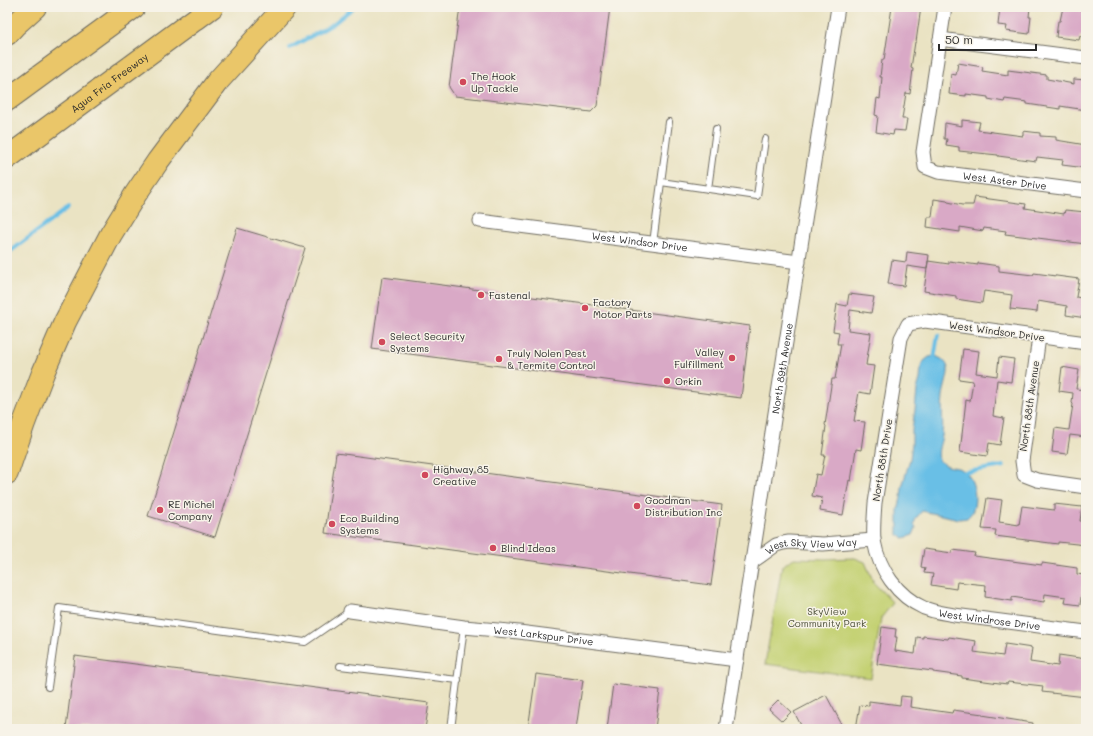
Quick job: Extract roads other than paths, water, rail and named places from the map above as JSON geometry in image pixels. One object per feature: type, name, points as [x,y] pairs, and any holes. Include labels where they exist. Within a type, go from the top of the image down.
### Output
[{"type":"highway","points":[[7,34],[35,7]]},
{"type":"highway","points":[[7,100],[134,7]]},
{"type":"highway","name":"Agua Fria Freeway","points":[[7,158],[212,7]]},
{"type":"highway","points":[[7,473],[24,422],[65,322],[111,234],[158,161],[217,82],[285,7]]},
{"type":"street","name":"North 89th Avenue","points":[[726,729],[838,7]]},
{"type":"street","points":[[945,7],[940,39],[1086,58]]},
{"type":"street","name":"West Aster Drive","points":[[940,39],[923,152],[925,167],[938,172],[1086,191]]},
{"type":"street","name":"West Windsor Drive","points":[[480,220],[799,262]]},
{"type":"street","name":"West Windsor Drive","points":[[908,324],[925,321],[1086,343]]},
{"type":"street","name":"North 88th Drive","points":[[899,591],[889,580],[877,556],[874,540],[874,519],[875,504],[902,338],[908,324]]},
{"type":"street","name":"North 88th Avenue","points":[[1039,337],[1022,461],[1024,475],[1037,480],[1086,487]]},
{"type":"street","name":"West Sky View Way","points":[[752,562],[776,545],[783,543],[823,544],[874,540]]},
{"type":"street","name":"West Windrose Drive","points":[[899,591],[923,608],[938,612],[1086,632]]},
{"type":"street","name":"West Larkspur Drive","points":[[350,611],[464,627],[519,632],[737,660]]},
{"type":"lane","points":[[653,243],[669,122]]},
{"type":"lane","points":[[708,188],[716,129]]},
{"type":"lane","points":[[661,182],[757,196],[765,139]]},
{"type":"lane","points":[[48,688],[59,608],[305,642],[350,611]]},
{"type":"lane","points":[[451,729],[464,627]]},
{"type":"lane","points":[[340,666],[458,680]]},
{"type":"water","points":[[935,356],[945,362],[948,368],[942,401],[943,431],[938,457],[939,461],[948,466],[961,469],[968,475],[973,485],[975,501],[972,512],[967,518],[959,519],[922,511],[916,518],[914,524],[916,528],[913,535],[904,538],[898,535],[898,510],[902,487],[910,459],[917,389],[921,367],[924,361],[929,357]]},
{"type":"waterway","points":[[290,48],[333,24],[354,7]]},
{"type":"waterway","points":[[7,254],[68,208]]},
{"type":"waterway","points":[[934,359],[938,335]]},
{"type":"waterway","points":[[961,473],[1004,466]]},
{"type":"place","name":"The Hook Up Tackle","points":[[463,82]]},
{"type":"place","name":"Fastenal","points":[[481,295]]},
{"type":"place","name":"Factory Motor Parts","points":[[585,308]]},
{"type":"place","name":"Select Security Systems","points":[[382,342]]},
{"type":"place","name":"Valley Fulfillment","points":[[732,358]]},
{"type":"place","name":"Truly Nolen Pest & Termite Control","points":[[499,359]]},
{"type":"place","name":"Orkin","points":[[667,381]]},
{"type":"place","name":"Highway 85 Creative","points":[[425,475]]},
{"type":"place","name":"Goodman Distribution Inc","points":[[637,506]]},
{"type":"place","name":"RE Michel Company","points":[[160,510]]},
{"type":"place","name":"Eco Building Systems","points":[[332,524]]},
{"type":"place","name":"Blind Ideas","points":[[493,548]]},
{"type":"park label","name":"SkyView Community Park","points":[[827,616]]}]
